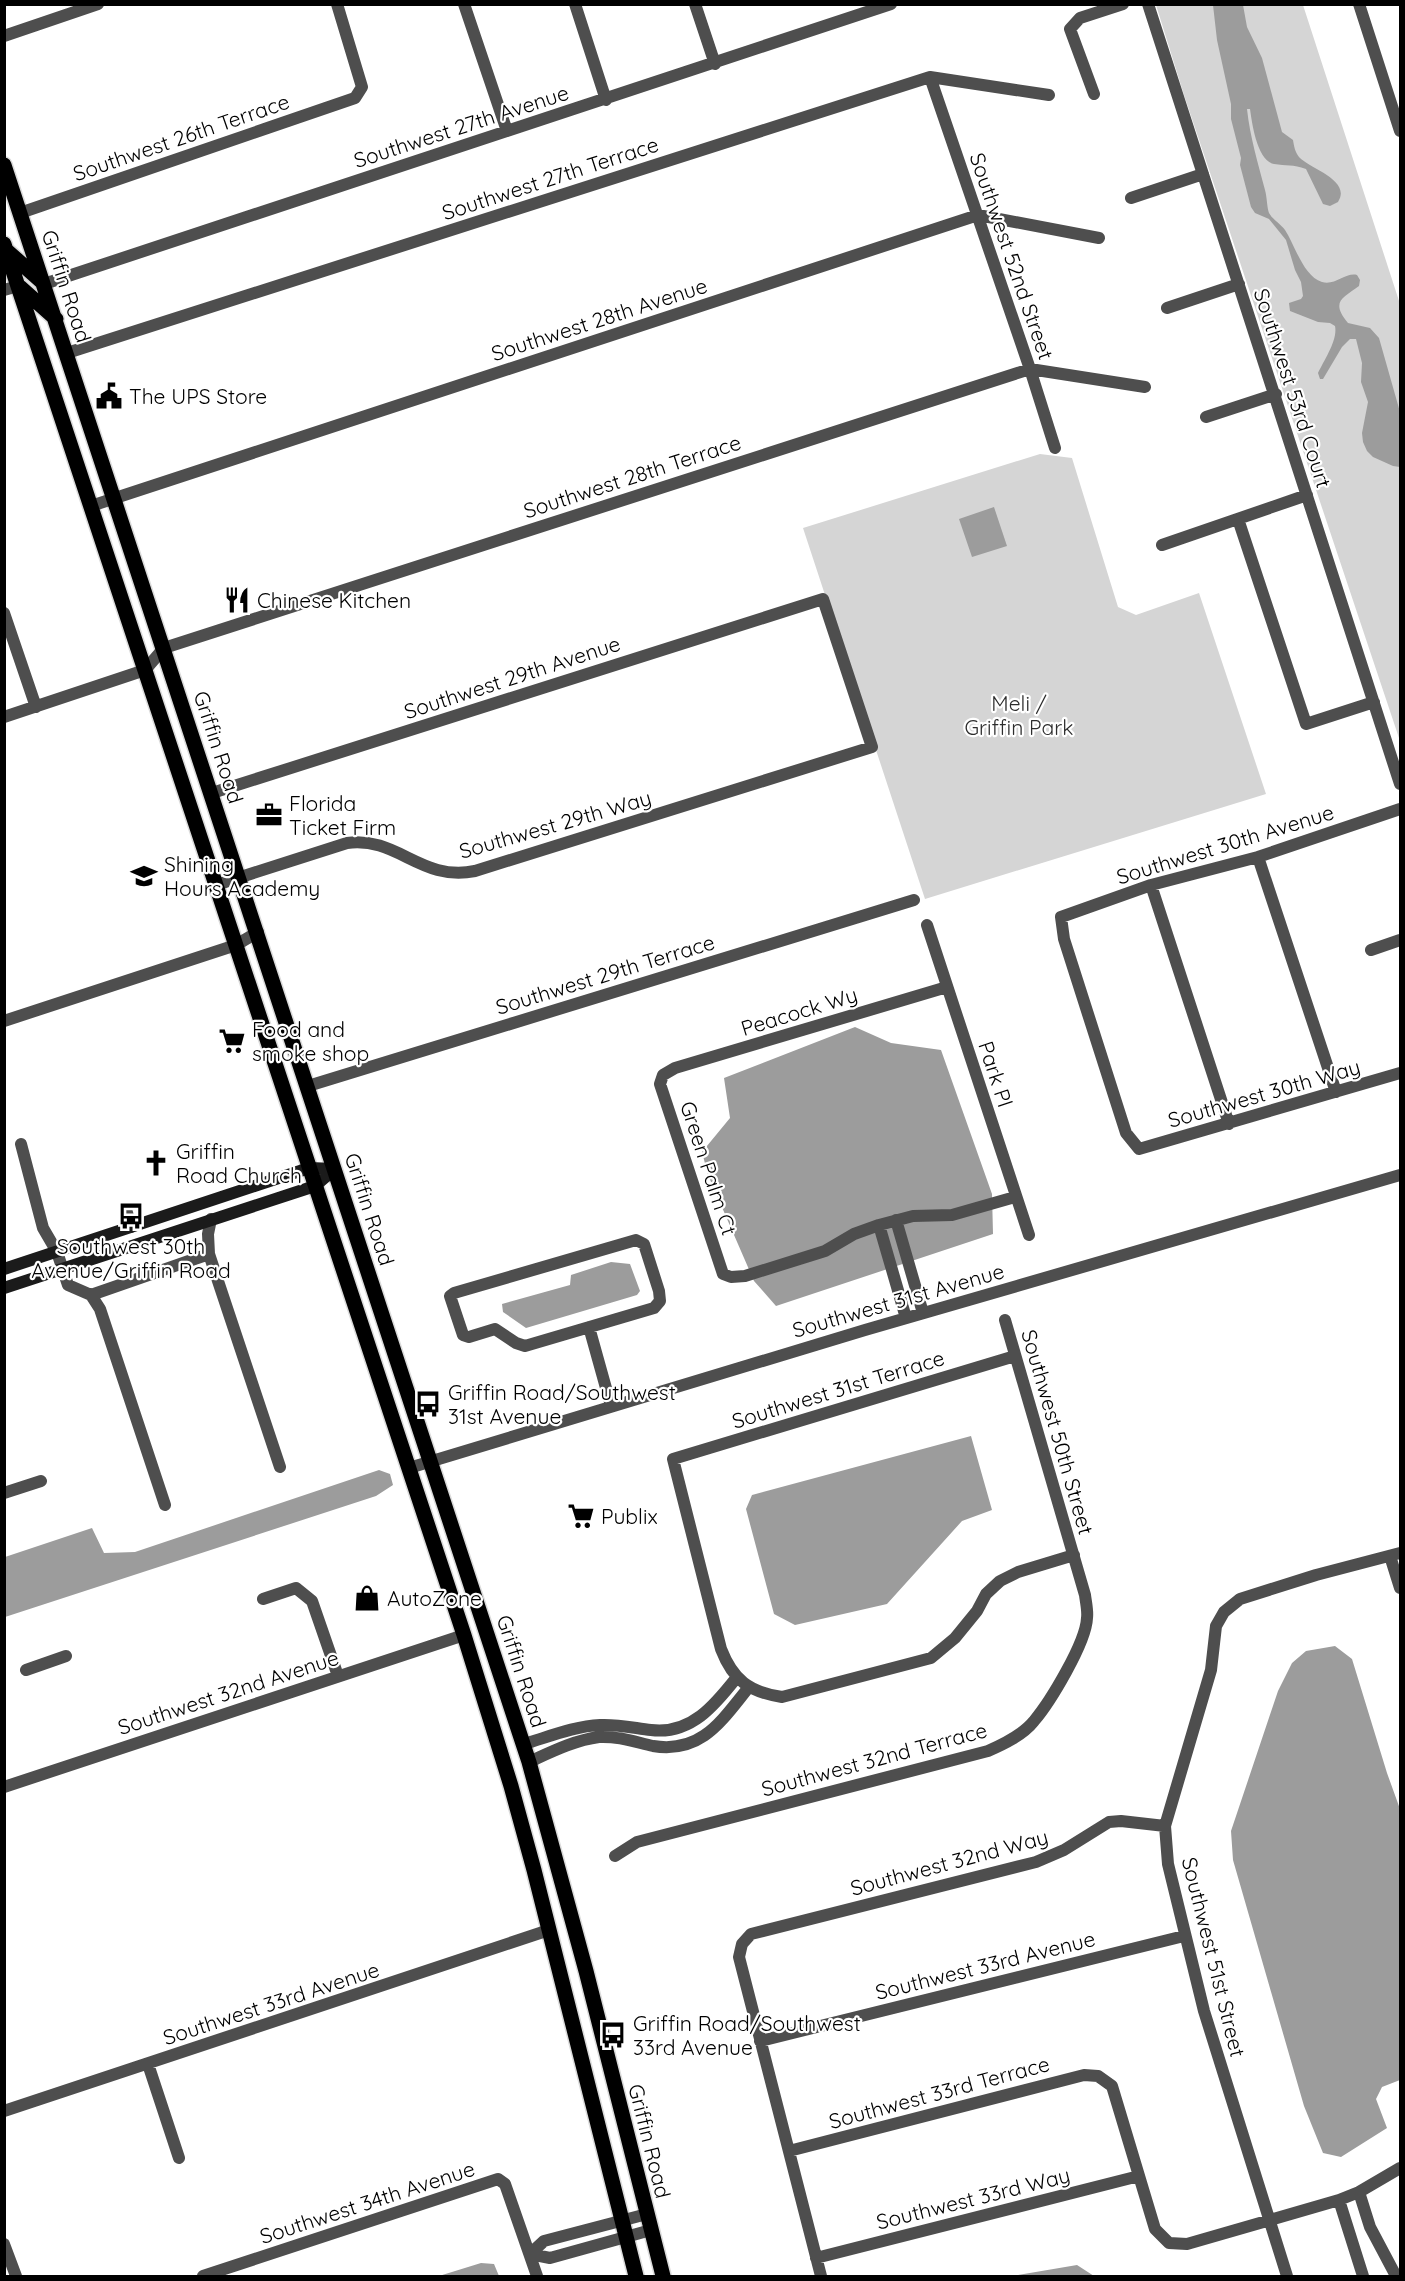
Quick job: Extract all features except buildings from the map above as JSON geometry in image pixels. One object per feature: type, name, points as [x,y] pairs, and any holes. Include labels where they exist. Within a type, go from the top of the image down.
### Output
[{"type":"main road","name":"Griffin Road","points":[[4,165],[530,1762],[586,1971],[663,2277]]},
{"type":"main road","points":[[5,247],[44,284]]},
{"type":"main road","points":[[5,247],[11,288],[91,506],[464,1635],[511,1786],[636,2277]]},
{"type":"main road","points":[[11,288],[56,319]]},
{"type":"main road","points":[[4,1269],[309,1168],[335,1168]]},
{"type":"main road","points":[[4,1287],[315,1186],[335,1168]]},
{"type":"main road","points":[[464,1635],[484,1649],[505,1685]]},
{"type":"main road","points":[[536,1878],[553,1905],[560,1912],[570,1913]]},
{"type":"main road","points":[[549,1930],[562,1935],[586,1971]]},
{"type":"street","points":[[4,36],[98,4]]},
{"type":"street","name":"Southwest 26th Terrace","points":[[20,213],[355,98],[362,87],[337,4]]},
{"type":"street","points":[[464,4],[507,131]]},
{"type":"street","points":[[575,4],[606,99]]},
{"type":"street","points":[[695,4],[715,64]]},
{"type":"street","name":"Southwest 27th Avenue","points":[[44,284],[891,4]]},
{"type":"street","points":[[1094,94],[1070,29],[1080,18],[1123,4]]},
{"type":"street","name":"Southwest 53rd Court","points":[[1148,4],[1401,784]]},
{"type":"street","points":[[1359,4],[1401,131]]},
{"type":"street","name":"Southwest 27th Terrace","points":[[67,353],[930,77],[1049,95]]},
{"type":"street","name":"Southwest 52nd Street","points":[[930,77],[1055,448]]},
{"type":"street","points":[[1131,198],[1203,174]]},
{"type":"street","name":"Southwest 28th Avenue","points":[[91,506],[978,215],[1099,238]]},
{"type":"street","points":[[1167,308],[1239,284]]},
{"type":"street","name":"Southwest 28th Terrace","points":[[164,648],[1030,369],[1145,387]]},
{"type":"street","points":[[1206,417],[1276,394]]},
{"type":"street","points":[[1162,545],[1307,495]]},
{"type":"street","points":[[1238,519],[1306,724],[1374,702]]},
{"type":"street","name":"Southwest 29th Avenue","points":[[212,793],[823,599],[872,747]]},
{"type":"street","points":[[4,613],[36,707]]},
{"type":"street","points":[[4,717],[145,670],[164,648]]},
{"type":"street","name":"Southwest 29th Way","points":[[216,885],[347,843],[359,842],[379,844],[434,871],[462,873],[872,747]]},
{"type":"street","name":"Southwest 30th Avenue","points":[[1139,1149],[1126,1133],[1064,939],[1061,917],[1151,885],[1257,856],[1401,810]]},
{"type":"street","points":[[1257,856],[1336,1092]]},
{"type":"street","points":[[1151,885],[1229,1124]]},
{"type":"street","name":"Southwest 29th Terrace","points":[[308,1086],[914,900]]},
{"type":"street","name":"Park Pl","points":[[927,925],[1029,1235]]},
{"type":"street","points":[[4,1021],[236,945],[258,932]]},
{"type":"street","points":[[1371,950],[1401,940]]},
{"type":"street","name":"Peacock Wy","points":[[663,1075],[675,1068],[947,987]]},
{"type":"street","name":"Southwest 30th Way","points":[[1139,1149],[1401,1073]]},
{"type":"street","name":"Green Palm Ct","points":[[663,1075],[660,1084],[723,1274],[731,1277],[745,1276],[825,1251],[854,1234],[879,1225]]},
{"type":"street","points":[[21,1144],[44,1228],[57,1252],[68,1285],[91,1295],[100,1309],[165,1505]]},
{"type":"street","name":"Southwest 31st Avenue","points":[[409,1468],[906,1318],[1401,1175]]},
{"type":"street","points":[[906,1318],[879,1225],[913,1216],[952,1215],[1015,1197]]},
{"type":"street","points":[[126,1209],[131,1227]]},
{"type":"street","points":[[211,1220],[208,1234],[209,1254],[280,1467]]},
{"type":"street","points":[[896,1220],[923,1313]]},
{"type":"street","points":[[636,1240],[644,1244],[660,1301],[654,1308],[589,1327],[525,1346],[516,1343],[495,1329],[469,1337],[463,1335],[450,1296],[636,1240]]},
{"type":"street","points":[[91,1295],[209,1254]]},
{"type":"street","name":"Southwest 50th Street","points":[[1005,1320],[1074,1556]]},
{"type":"street","points":[[589,1327],[611,1406]]},
{"type":"street","name":"Southwest 31st Terrace","points":[[738,1677],[732,1672],[721,1649],[673,1459],[1015,1356]]},
{"type":"street","points":[[4,1493],[41,1481]]},
{"type":"street","points":[[1396,1554],[1401,1588]]},
{"type":"street","name":"Southwest 51st Street","points":[[1287,2277],[1204,2011],[1168,1864],[1165,1826],[1211,1670],[1216,1626],[1224,1612],[1240,1599],[1316,1575],[1396,1554]]},
{"type":"street","points":[[524,1744],[599,1725],[654,1731],[685,1726],[702,1717],[715,1706],[738,1677],[749,1687],[765,1694],[782,1697],[931,1658],[955,1638],[977,1611],[986,1594],[1000,1581],[1018,1572],[1074,1556]]},
{"type":"street","name":"Southwest 32nd Terrace","points":[[615,1856],[637,1842],[988,1751],[1006,1743],[1034,1722],[1056,1688],[1081,1640],[1087,1619],[1085,1595],[1074,1556]]},
{"type":"street","points":[[263,1599],[296,1588],[312,1601],[338,1676]]},
{"type":"street","name":"Southwest 32nd Avenue","points":[[4,1787],[464,1635]]},
{"type":"street","points":[[26,1670],[66,1656]]},
{"type":"street","points":[[530,1762],[599,1737],[613,1737],[664,1746],[679,1746],[696,1742],[722,1721],[749,1687]]},
{"type":"street","name":"Southwest 32nd Way","points":[[760,2041],[739,1957],[742,1944],[751,1934],[1036,1862],[1064,1850],[1109,1822],[1121,1821],[1165,1826]]},
{"type":"street","name":"Southwest 33rd Avenue","points":[[4,2111],[549,1930]]},
{"type":"street","name":"Southwest 33rd Avenue","points":[[760,2041],[1184,1936]]},
{"type":"street","points":[[760,2041],[820,2277]]},
{"type":"street","points":[[148,2064],[178,2158]]},
{"type":"street","name":"Southwest 33rd Terrace","points":[[789,2151],[1084,2075],[1098,2076],[1112,2085],[1139,2176]]},
{"type":"street","points":[[1139,2176],[1155,2229],[1169,2243],[1187,2244],[1339,2200],[1359,2192],[1401,2168]]},
{"type":"street","name":"Southwest 33rd Way","points":[[816,2258],[1139,2176]]},
{"type":"street","name":"Southwest 34th Avenue","points":[[203,2277],[498,2179],[505,2184],[531,2254]]},
{"type":"street","points":[[1359,2192],[1370,2227],[1396,2277]]},
{"type":"street","points":[[1339,2200],[1363,2277]]},
{"type":"street","points":[[531,2254],[544,2241],[647,2214]]},
{"type":"street","points":[[531,2254],[550,2258],[651,2230]]},
{"type":"street","points":[[4,2244],[16,2277]]},
{"type":"street","points":[[531,2254],[537,2277]]},
{"type":"green space","points":[[1156,5],[1303,5],[1400,304],[1400,741],[1184,95]]},
{"type":"green space","name":"Meli / Griffin Park","points":[[1040,454],[1072,458],[1118,607],[1136,615],[1199,593],[1266,794],[925,899],[803,528]]},
{"type":"shaded area","points":[[1213,5],[1243,5],[1247,27],[1262,58],[1282,132],[1293,140],[1299,157],[1335,181],[1339,187],[1341,194],[1338,202],[1330,206],[1323,204],[1306,169],[1268,161],[1259,149],[1250,109],[1247,109],[1270,215],[1285,230],[1305,267],[1315,279],[1327,283],[1349,275],[1357,275],[1360,280],[1359,286],[1341,301],[1340,310],[1348,323],[1370,328],[1379,338],[1400,412],[1400,467],[1373,457],[1363,442],[1362,433],[1368,402],[1361,382],[1362,363],[1356,339],[1350,339],[1342,347],[1323,379],[1320,379],[1318,373],[1333,344],[1335,326],[1290,311],[1289,303],[1303,296],[1301,282],[1286,240],[1269,219],[1255,213],[1251,207],[1231,119],[1231,104],[1217,40]]},
{"type":"shaded area","points":[[994,507],[1007,546],[972,557],[959,519]]},
{"type":"shaded area","points":[[855,1027],[891,1043],[941,1050],[992,1194],[993,1234],[776,1306],[754,1281],[708,1175],[702,1152],[730,1118],[724,1078]]},
{"type":"shaded area","points":[[611,1262],[630,1264],[640,1291],[637,1295],[526,1328],[503,1312],[502,1304],[570,1285],[571,1275]]},
{"type":"shaded area","points":[[971,1436],[992,1510],[962,1521],[887,1604],[795,1625],[774,1614],[746,1509],[752,1495]]},
{"type":"shaded area","points":[[379,1470],[390,1474],[393,1485],[376,1496],[5,1617],[5,1557],[92,1528],[104,1553],[135,1552]]},
{"type":"shaded area","points":[[1335,1646],[1352,1659],[1400,1809],[1400,2080],[1382,2087],[1376,2099],[1387,2128],[1341,2157],[1323,2153],[1304,2106],[1233,1860],[1231,1831],[1278,1691],[1292,1663],[1306,1651]]},
{"type":"shaded area","points":[[481,2263],[494,2264],[499,2276],[439,2276]]},
{"type":"shaded area","points":[[1077,2265],[1094,2276],[1012,2276],[1018,2275]]},
{"type":"place","name":"The UPS Store","points":[[109,396]]},
{"type":"place","name":"Chinese Kitchen","points":[[237,600]]},
{"type":"place","name":"Florida Ticket Firm","points":[[269,815]]},
{"type":"place","name":"Shining Hours Academy","points":[[144,876]]},
{"type":"place","name":"Food and smoke shop","points":[[232,1041]]},
{"type":"place","name":"Griffin Road Church","points":[[156,1163]]},
{"type":"place","name":"Southwest 30th Avenue/Griffin Road","points":[[131,1216]]},
{"type":"place","name":"Griffin Road/Southwest 31st Avenue","points":[[428,1404]]},
{"type":"place","name":"Publix","points":[[581,1516]]},
{"type":"place","name":"AutoZone","points":[[367,1598]]},
{"type":"place","name":"Griffin Road/Southwest 33rd Avenue","points":[[613,2035]]}]
